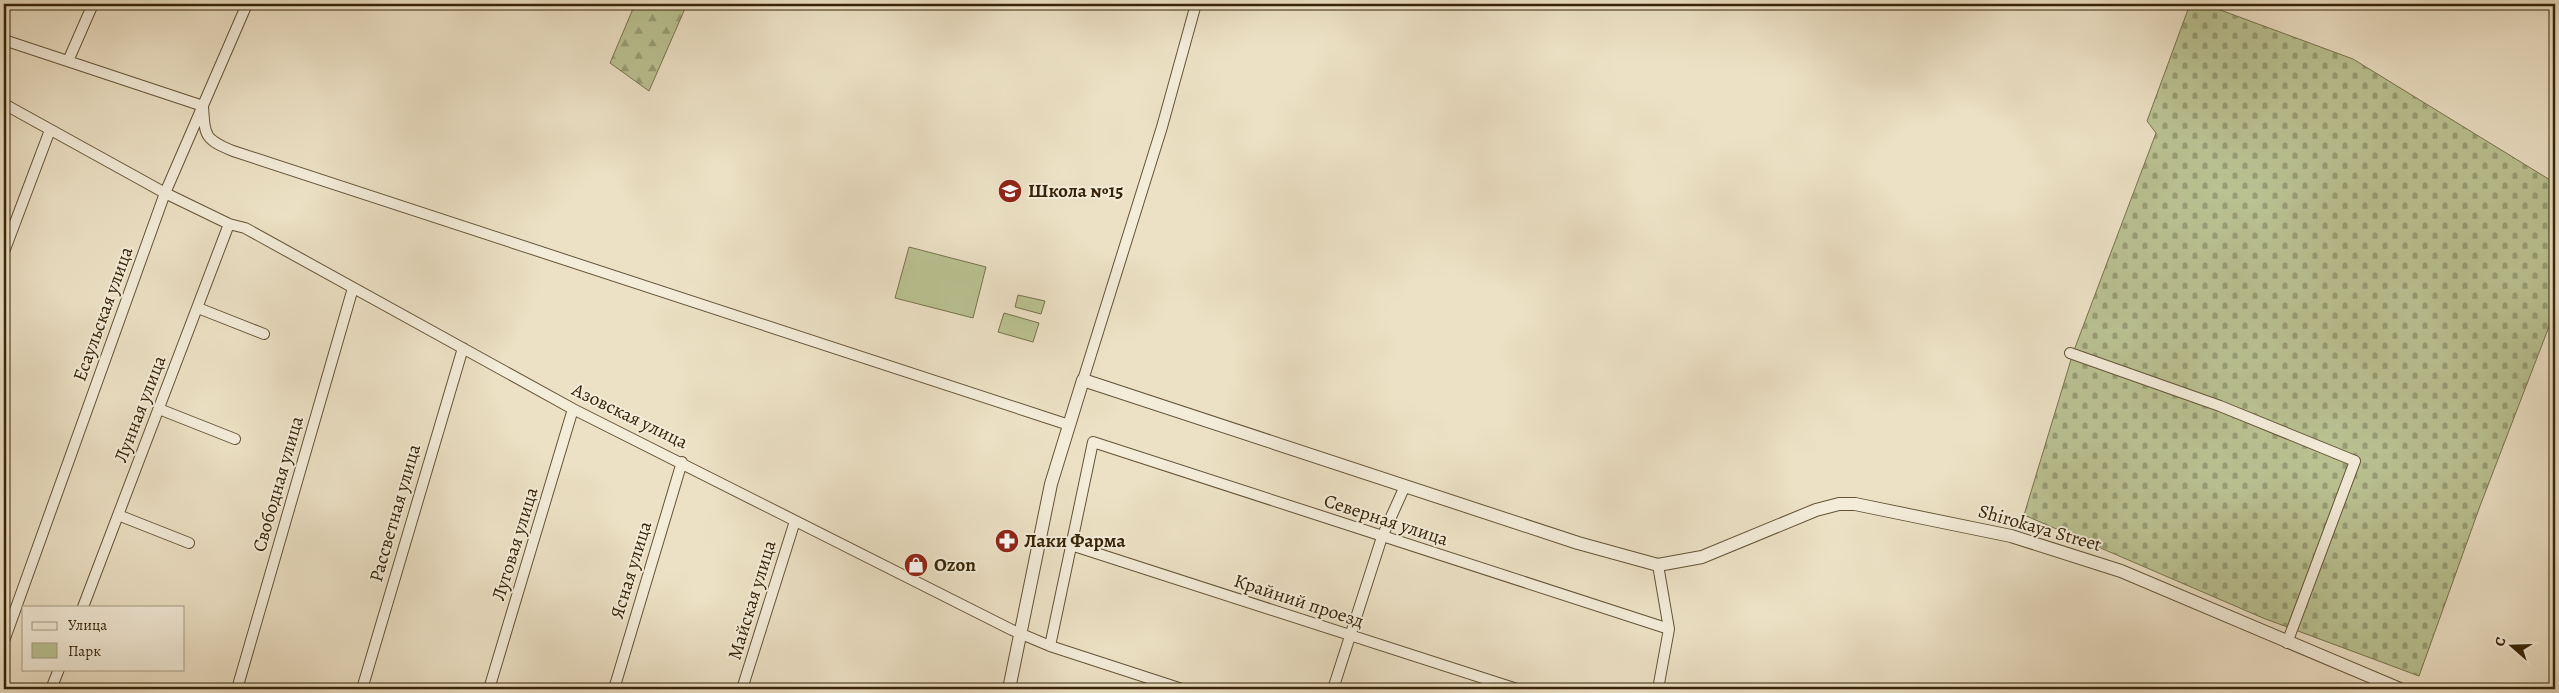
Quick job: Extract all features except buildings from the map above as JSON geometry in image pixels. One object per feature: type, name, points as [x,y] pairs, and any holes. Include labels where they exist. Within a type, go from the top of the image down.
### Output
[{"type":"street","points":[[68,61],[93,4]]},
{"type":"street","name":"Есаульская улица","points":[[4,641],[165,193],[247,4]]},
{"type":"street","points":[[1009,689],[1051,484],[1149,168],[1196,4]]},
{"type":"street","points":[[4,40],[203,106],[204,128],[209,138],[233,151],[1069,425]]},
{"type":"street","name":"Азовская улица","points":[[4,104],[165,193],[229,224],[245,228],[573,409],[682,462],[1019,634],[1182,689]]},
{"type":"street","points":[[4,252],[50,130]]},
{"type":"street","name":"Лунная улица","points":[[83,606],[229,224]]},
{"type":"street","name":"Свободная улица","points":[[237,689],[353,288]]},
{"type":"street","points":[[198,308],[264,334]]},
{"type":"street","name":"Рассветная улица","points":[[362,689],[463,348]]},
{"type":"street","points":[[2070,353],[2220,406],[2355,461],[2288,643]]},
{"type":"street","points":[[1083,380],[1578,544],[1658,565],[1669,629],[1658,689]]},
{"type":"street","points":[[159,409],[235,439]]},
{"type":"street","name":"Луговая улица","points":[[489,689],[573,409]]},
{"type":"street","name":"Северная улица","points":[[1071,545],[1093,442],[1669,629]]},
{"type":"street","name":"Ясная улица","points":[[614,689],[682,462]]},
{"type":"street","points":[[1333,689],[1382,537],[1405,486]]},
{"type":"street","name":"Shirokaya Street","points":[[1658,565],[1702,557],[1816,510],[1839,504],[1855,504],[2011,536],[2112,568],[2400,689]]},
{"type":"street","points":[[118,515],[189,543]]},
{"type":"street","name":"Майская улица","points":[[742,689],[795,521]]},
{"type":"street","points":[[1050,646],[1071,545]]},
{"type":"street","name":"Крайний проезд","points":[[1071,545],[1517,689]]},
{"type":"street","points":[[51,689],[59,670]]},
{"type":"green space","points":[[635,4],[687,4],[649,91],[610,63]]},
{"type":"green space","points":[[2190,4],[2204,4],[2353,59],[2555,183],[2555,311],[2480,506],[2419,676],[2263,618],[2024,515],[2073,353],[2156,133],[2147,121]]},
{"type":"green space","points":[[909,247],[986,267],[973,318],[895,298]]},
{"type":"green space","points":[[1018,295],[1045,301],[1041,314],[1015,307]]},
{"type":"green space","points":[[1004,313],[1039,323],[1033,342],[998,332]]},
{"type":"place","name":"Школа №15","points":[[1010,191]]},
{"type":"place","name":"Лаки Фарма","points":[[1007,541]]},
{"type":"place","name":"Ozon","points":[[916,565]]}]
